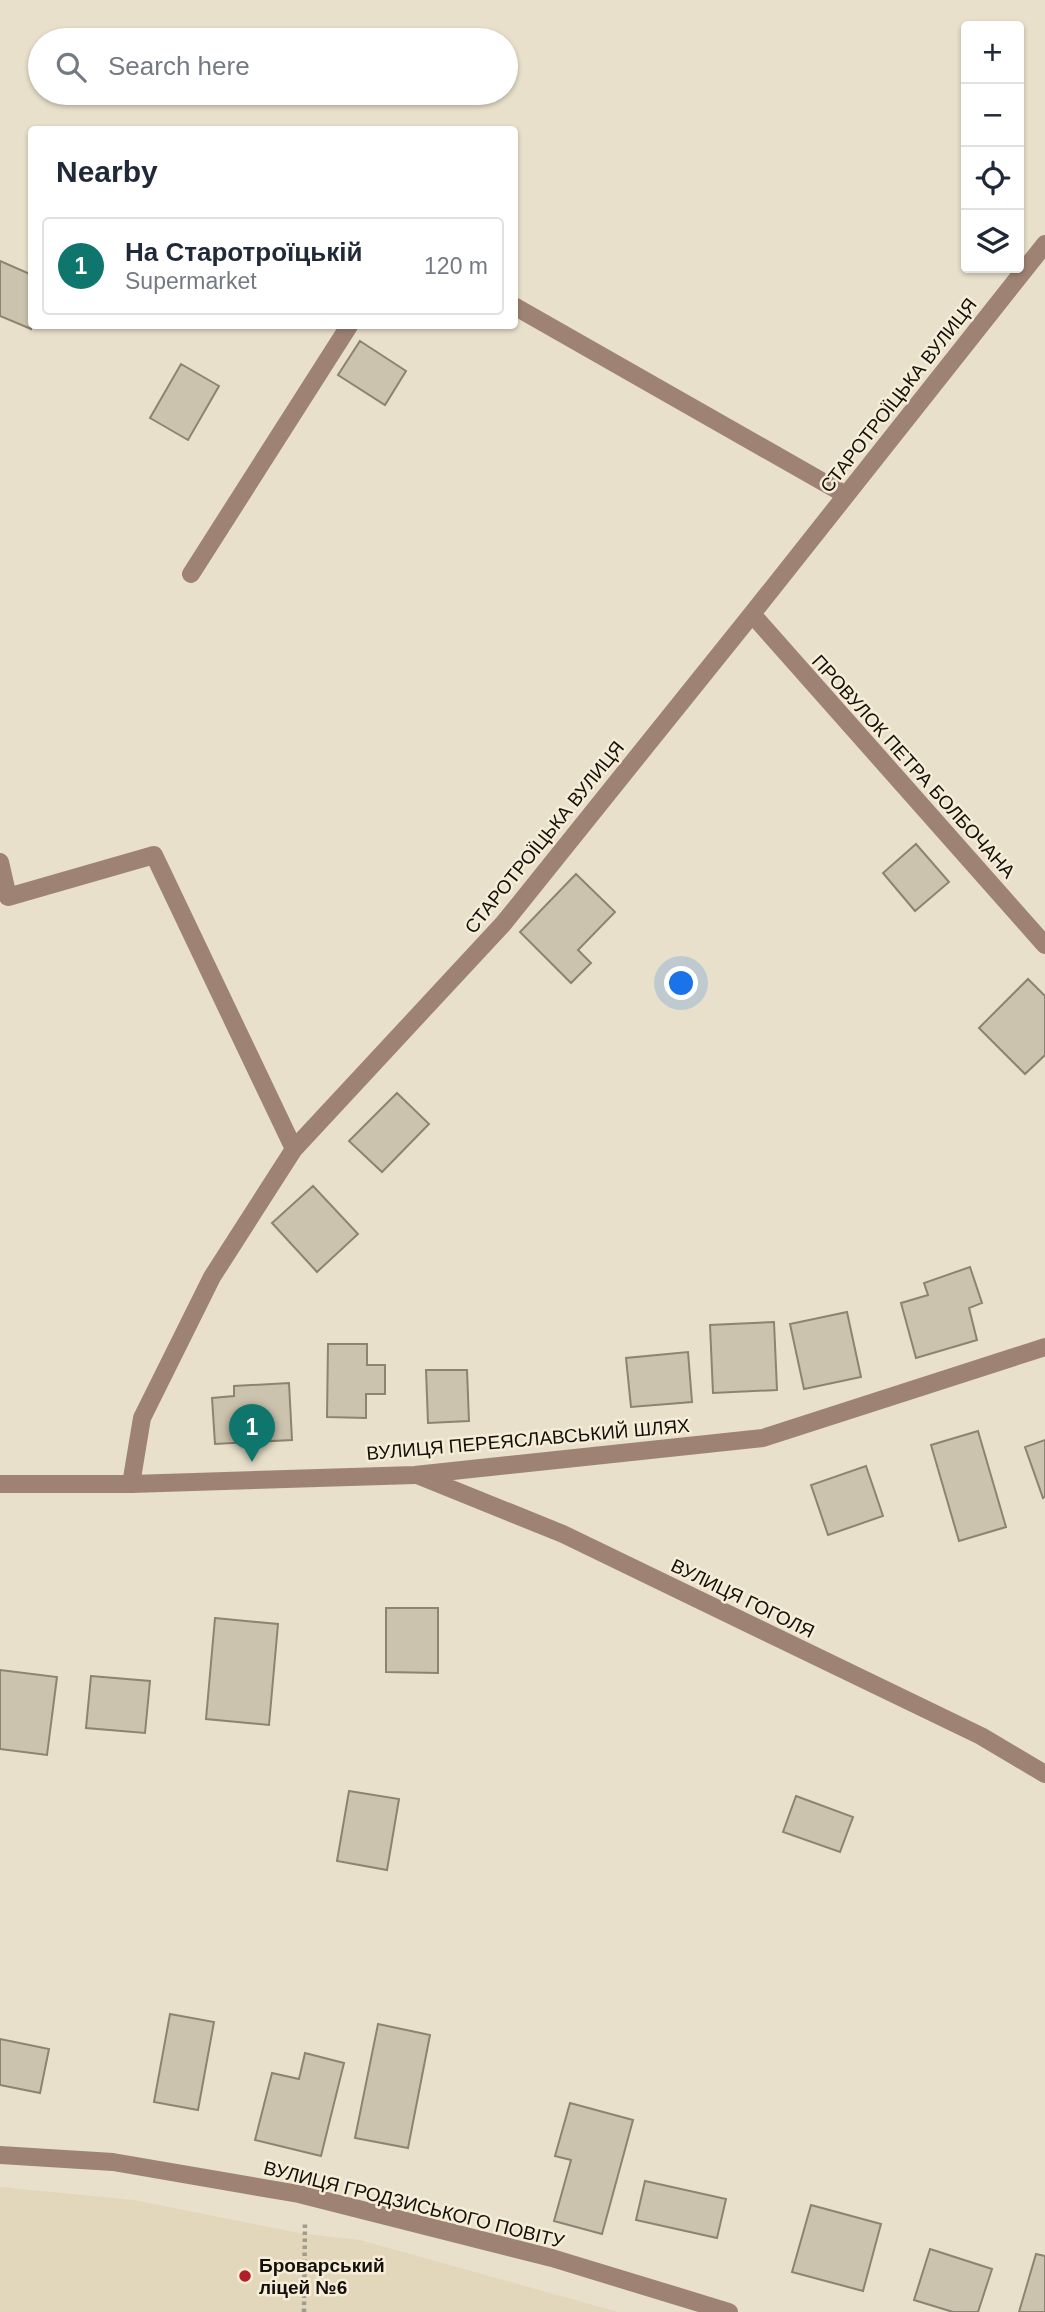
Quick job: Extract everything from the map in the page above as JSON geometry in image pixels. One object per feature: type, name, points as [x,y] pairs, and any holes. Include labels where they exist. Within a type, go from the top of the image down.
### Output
[{"type":"street","name":"СТАРОТРОЇЦЬКА ВУЛИЦЯ","points":[[131,1485],[142,1418],[212,1277],[294,1149],[503,924],[1045,244]]},
{"type":"street","points":[[518,308],[846,495]]},
{"type":"street","points":[[191,574],[347,329]]},
{"type":"street","name":"ПРОВУЛОК ПЕТРА БОЛБОЧАНА","points":[[752,614],[1045,945]]},
{"type":"street","points":[[0,862],[8,897],[154,855],[294,1149]]},
{"type":"street","name":"ВУЛИЦЯ ПЕРЕЯСЛАВСЬКИЙ ШЛЯХ","points":[[0,1484],[131,1485],[415,1475],[763,1438],[1045,1347]]},
{"type":"street","name":"ВУЛИЦЯ ГОГОЛЯ","points":[[415,1475],[563,1534],[981,1736],[1045,1774]]},
{"type":"street","name":"ВУЛИЦЯ ГРОДЗИСЬКОГО ПОВІТУ","points":[[0,2155],[113,2162],[308,2196],[552,2258],[729,2312]]},
{"type":"path","points":[[304,2312],[304,2234],[308,2196]]},
{"type":"shaded area","name":"Броварський ліцей №6","points":[[0,2187],[134,2200],[304,2234],[360,2240],[618,2312],[0,2312]]},
{"type":"building","points":[[0,261],[28,273],[28,328],[0,316]]},
{"type":"building","points":[[360,341],[406,371],[385,405],[338,375]]},
{"type":"building","points":[[181,364],[219,386],[188,440],[150,418]]},
{"type":"building","points":[[916,844],[949,882],[915,911],[883,873]]},
{"type":"building","points":[[576,874],[615,912],[578,950],[591,963],[571,983],[520,932]]},
{"type":"building","points":[[1028,979],[1045,996],[1045,1055],[1025,1074],[979,1028]]},
{"type":"building","points":[[397,1093],[429,1124],[382,1172],[349,1141]]},
{"type":"building","points":[[313,1186],[358,1234],[317,1272],[272,1223]]},
{"type":"building","points":[[970,1267],[982,1303],[969,1308],[977,1340],[916,1358],[901,1303],[928,1295],[924,1283]]},
{"type":"building","points":[[847,1312],[861,1377],[804,1389],[790,1324]]},
{"type":"building","points":[[774,1322],[777,1390],[713,1393],[710,1325]]},
{"type":"building","points":[[328,1344],[367,1344],[367,1365],[385,1365],[385,1394],[366,1394],[366,1418],[327,1417]]},
{"type":"building","points":[[688,1352],[692,1402],[631,1407],[626,1358]]},
{"type":"building","points":[[426,1370],[467,1370],[469,1421],[428,1423]]},
{"type":"building","points":[[289,1383],[292,1440],[215,1444],[212,1398],[234,1396],[234,1386]]},
{"type":"building","points":[[978,1431],[1006,1527],[959,1541],[931,1445]]},
{"type":"building","points":[[1045,1440],[1045,1497],[1043,1498],[1025,1447]]},
{"type":"building","points":[[866,1466],[883,1516],[828,1535],[811,1485]]},
{"type":"building","points":[[386,1608],[438,1608],[438,1673],[386,1672]]},
{"type":"building","points":[[215,1618],[278,1624],[269,1725],[206,1719]]},
{"type":"building","points":[[0,1670],[57,1677],[47,1755],[0,1749]]},
{"type":"building","points":[[91,1676],[150,1681],[145,1733],[86,1728]]},
{"type":"building","points":[[349,1791],[399,1799],[387,1870],[337,1861]]},
{"type":"building","points":[[796,1796],[853,1817],[840,1852],[783,1832]]},
{"type":"building","points":[[170,2014],[214,2022],[198,2110],[154,2102]]},
{"type":"building","points":[[378,2024],[430,2035],[408,2148],[355,2138]]},
{"type":"building","points":[[0,2039],[49,2049],[40,2093],[0,2085]]},
{"type":"building","points":[[305,2053],[344,2063],[321,2156],[255,2140],[272,2073],[299,2079]]},
{"type":"building","points":[[570,2103],[633,2120],[602,2234],[554,2221],[571,2160],[555,2156]]},
{"type":"building","points":[[645,2181],[726,2199],[717,2238],[636,2220]]},
{"type":"building","points":[[811,2205],[881,2224],[863,2291],[792,2272]]},
{"type":"building","points":[[930,2249],[992,2269],[978,2312],[953,2312],[914,2300]]},
{"type":"building","points":[[1036,2254],[1045,2256],[1045,2312],[1019,2312]]},
{"type":"place","name":"На Старотроїцькій","points":[[252,1462]]},
{"type":"place","name":"Броварський ліцей №6","points":[[245,2276]]}]
